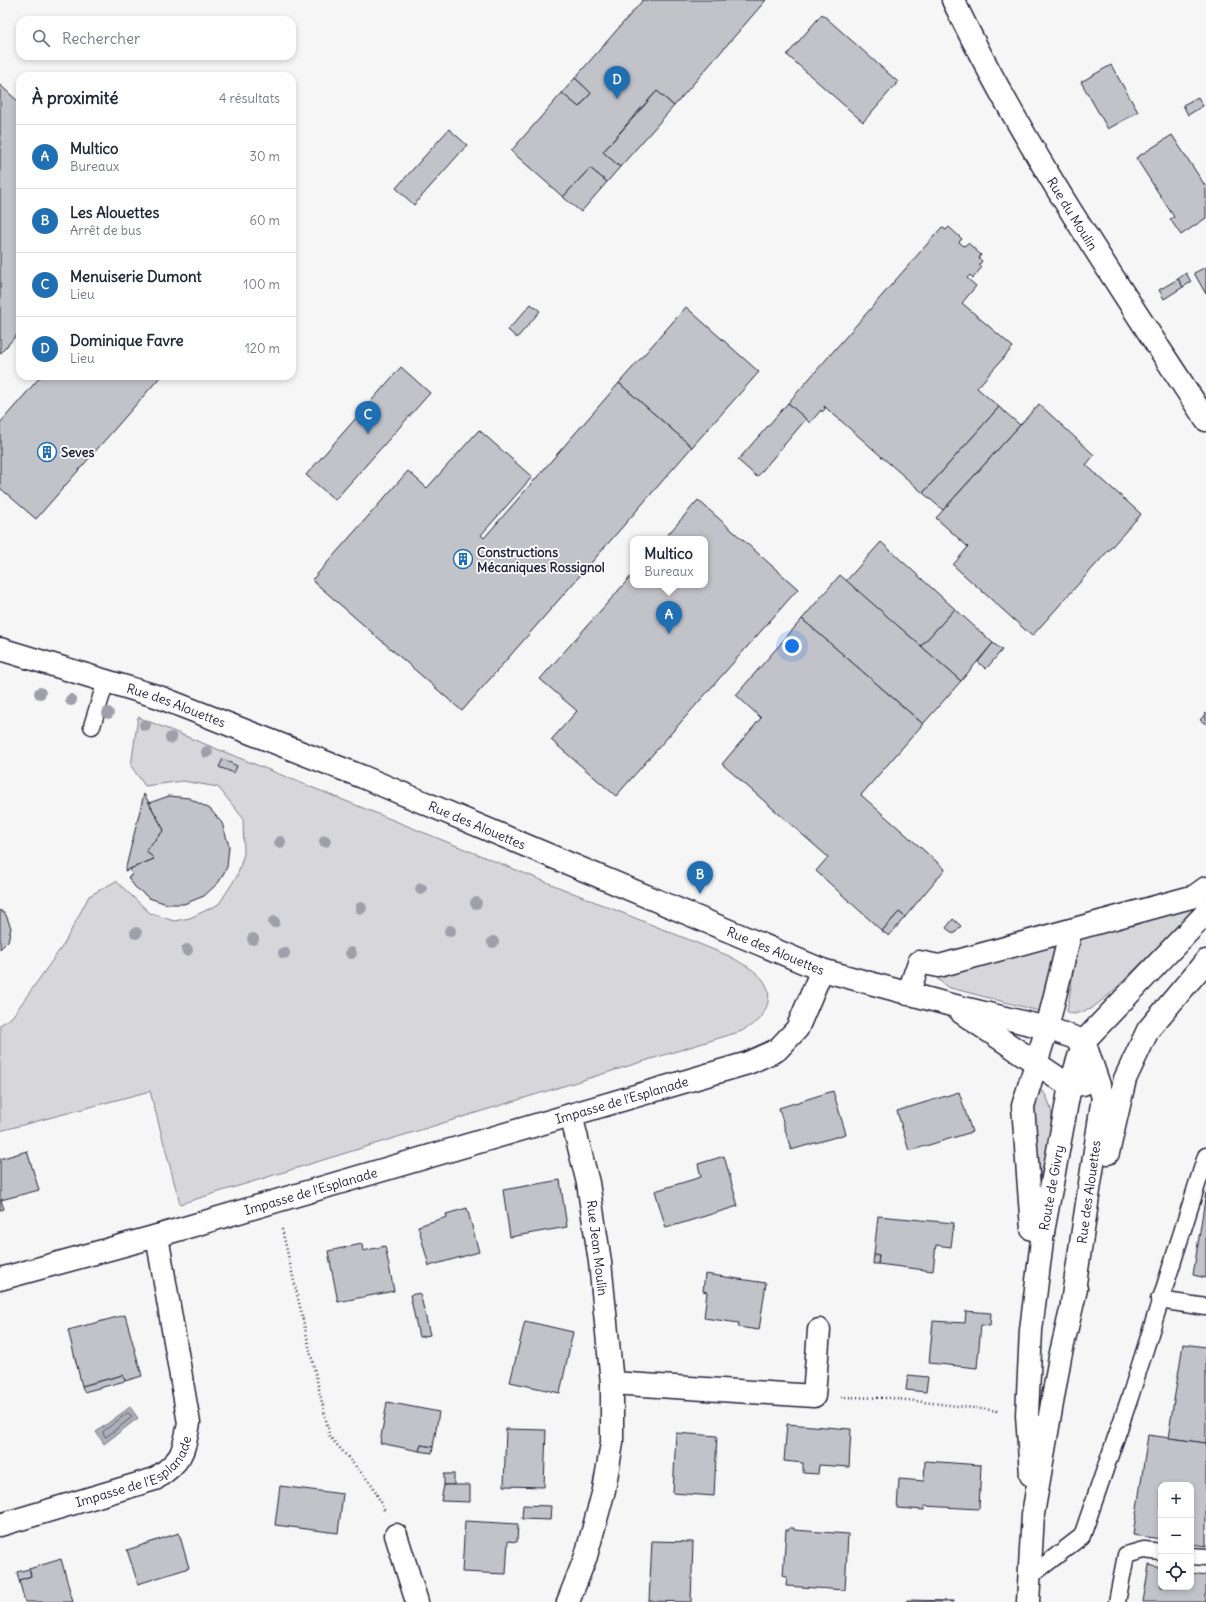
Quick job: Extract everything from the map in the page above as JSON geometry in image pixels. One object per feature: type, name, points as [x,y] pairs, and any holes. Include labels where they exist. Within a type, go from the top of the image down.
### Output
[{"type":"street","name":"Rue du Moulin","points":[[953,0],[971,37],[1047,174],[1206,420]]},
{"type":"street","name":"Rue des Alouettes","points":[[0,649],[159,697],[363,777],[822,970],[951,1006],[1047,1028],[1084,1041],[1103,1097],[1072,1303]]},
{"type":"street","points":[[908,994],[919,962],[939,966],[1195,896],[1206,888]]},
{"type":"street","name":"Route de Givry","points":[[1033,1514],[1027,1414],[1032,1330],[1043,1232],[1070,1086],[1084,1041],[1206,913]]},
{"type":"street","points":[[1043,1232],[1032,1229],[1023,1106],[1035,1062],[1047,1028],[1071,930]]},
{"type":"street","name":"Route de Givry","points":[[1028,1602],[1033,1514],[1060,1357],[1125,1079],[1148,1030],[1206,961]]},
{"type":"street","name":"Impasse de l'Esplanade","points":[[0,1525],[155,1479],[173,1466],[184,1449],[189,1423],[157,1236],[748,1064],[777,1050],[797,1029],[822,970]]},
{"type":"street","name":"Rue des Alouettes","points":[[951,1006],[1070,1086]]},
{"type":"street","points":[[1070,1086],[1125,1079]]},
{"type":"street","name":"Rue Jean Moulin","points":[[568,1602],[586,1556],[604,1490],[612,1443],[612,1383],[600,1262],[588,1183],[571,1115]]},
{"type":"street","points":[[0,1279],[157,1236]]},
{"type":"street","points":[[612,1383],[814,1396],[819,1330]]},
{"type":"street","points":[[396,1536],[417,1602]]},
{"type":"lane","points":[[92,726],[106,681]]},
{"type":"lane","points":[[1029,1577],[1082,1536],[1130,1397],[1159,1300],[1206,1156]]},
{"type":"lane","points":[[1159,1300],[1206,1307]]},
{"type":"lane","points":[[1117,1602],[1126,1556],[1144,1550],[1158,1552]]},
{"type":"lane","points":[[1194,1556],[1206,1558]]},
{"type":"path","points":[[275,1201],[330,1437],[373,1486],[396,1536]]},
{"type":"path","points":[[814,1396],[890,1398],[1027,1414]]},
{"type":"shaded area","points":[[138,717],[729,956],[752,970],[765,982],[769,998],[766,1008],[758,1021],[742,1031],[180,1204],[150,1091],[0,1131],[0,1025],[12,1017],[64,944],[89,896],[116,881],[150,913],[174,921],[190,918],[219,904],[237,876],[244,854],[243,818],[218,787],[183,781],[145,786],[131,766]]},
{"type":"shaded area","points":[[1206,899],[1111,993],[1091,1009],[1074,1014],[1067,1012],[1079,934]]},
{"type":"shaded area","points":[[1061,939],[1043,1012],[947,987],[932,974]]},
{"type":"shaded area","points":[[1035,1087],[1045,1094],[1053,1121],[1053,1136],[1049,1167],[1039,1210],[1028,1136]]},
{"type":"water","points":[[130,1407],[138,1418],[104,1444],[96,1432]]},
{"type":"building","points":[[643,0],[766,0],[674,106],[657,91],[633,117],[603,152],[620,167],[607,182],[590,168],[563,197],[511,151],[562,93],[579,107],[591,93],[575,78]]},
{"type":"building","points":[[822,14],[898,82],[863,122],[787,55]]},
{"type":"building","points":[[1111,65],[1138,112],[1108,129],[1081,82]]},
{"type":"building","points":[[575,78],[591,93],[579,107],[562,93]]},
{"type":"building","points":[[0,85],[16,99],[16,336],[0,354]]},
{"type":"building","points":[[657,91],[674,106],[620,167],[603,152]]},
{"type":"building","points":[[1198,97],[1203,106],[1188,115],[1183,105]]},
{"type":"building","points":[[449,129],[467,145],[414,205],[396,188]]},
{"type":"building","points":[[1172,135],[1206,187],[1206,218],[1181,235],[1170,219],[1174,217],[1136,158]]},
{"type":"building","points":[[590,168],[607,182],[581,212],[563,197]]},
{"type":"building","points":[[942,227],[946,230],[949,227],[962,239],[959,242],[964,246],[968,243],[981,255],[979,258],[982,261],[979,265],[982,267],[973,278],[970,275],[967,278],[976,286],[962,303],[1013,347],[977,388],[999,407],[923,493],[824,406],[825,409],[822,412],[821,410],[810,423],[788,403]]},
{"type":"building","points":[[1206,267],[1206,294],[1194,273]]},
{"type":"building","points":[[1186,273],[1191,282],[1183,287],[1178,279]]},
{"type":"building","points":[[1178,279],[1183,287],[1164,299],[1159,290]]},
{"type":"building","points":[[531,304],[540,311],[517,338],[508,330]]},
{"type":"building","points":[[686,307],[759,372],[692,447],[619,383]]},
{"type":"building","points":[[401,367],[430,393],[335,500],[306,475]]},
{"type":"building","name":"Seves","points":[[38,380],[158,380],[36,519],[0,488],[0,423]]},
{"type":"building","name":"Constructions Mécaniques Rossignol","points":[[619,383],[692,447],[462,711],[312,580],[408,471],[427,488],[479,430],[532,477],[481,535],[484,538]]},
{"type":"building","points":[[788,403],[806,419],[757,477],[738,460]]},
{"type":"building","points":[[1039,404],[1094,455],[1086,465],[1141,514],[1032,636],[953,565],[968,547],[936,518]]},
{"type":"building","points":[[999,407],[1020,425],[943,510],[923,493]]},
{"type":"building","points":[[698,500],[798,589],[616,796],[551,740],[577,711],[540,679],[630,577],[630,588],[708,588],[708,536],[667,536]]},
{"type":"building","points":[[881,542],[955,609],[921,646],[846,581]]},
{"type":"building","points":[[840,575],[961,681],[923,724],[802,619]]},
{"type":"building","points":[[955,609],[993,643],[961,681],[921,646]]},
{"type":"building","points":[[802,619],[923,724],[861,795],[945,869],[905,917],[899,912],[882,931],[816,871],[828,857],[722,764],[761,718],[736,695]]},
{"type":"building","points":[[993,643],[1002,650],[986,669],[978,662]]},
{"type":"building","points":[[1206,713],[1206,724],[1200,720]]},
{"type":"building","points":[[223,759],[237,766],[234,773],[219,767]]},
{"type":"building","points":[[144,794],[164,830],[146,850],[154,859],[125,871]]},
{"type":"building","points":[[169,796],[189,798],[210,809],[222,823],[229,846],[227,867],[219,882],[204,896],[184,904],[167,904],[149,898],[135,887],[128,877],[132,875],[130,869],[154,859],[146,850],[164,830],[149,803]]},
{"type":"building","points":[[0,910],[6,915],[11,928],[8,941],[0,949]]},
{"type":"building","points":[[899,912],[905,917],[889,936],[882,931]]},
{"type":"building","points":[[953,919],[961,926],[954,934],[946,928]]},
{"type":"building","points":[[833,1091],[846,1134],[791,1150],[779,1108]]},
{"type":"building","points":[[959,1092],[972,1132],[909,1151],[897,1111]]},
{"type":"building","points":[[27,1151],[39,1190],[1,1200],[4,1209],[0,1210],[0,1159]]},
{"type":"building","points":[[724,1156],[738,1206],[666,1228],[655,1191],[701,1177],[698,1164]]},
{"type":"building","points":[[560,1180],[567,1227],[510,1237],[503,1190]]},
{"type":"building","points":[[1206,1193],[1206,1278],[1193,1275]]},
{"type":"building","points":[[467,1208],[479,1252],[429,1266],[418,1226],[447,1217],[446,1214]]},
{"type":"building","points":[[878,1216],[954,1223],[951,1247],[936,1245],[933,1271],[878,1264],[879,1255],[874,1254]]},
{"type":"building","points":[[362,1244],[363,1251],[385,1246],[394,1291],[338,1302],[328,1251]]},
{"type":"building","points":[[874,1254],[879,1255],[878,1264],[873,1264]]},
{"type":"building","points":[[705,1274],[766,1283],[759,1330],[738,1327],[739,1323],[704,1318],[707,1292],[703,1291]]},
{"type":"building","points":[[420,1293],[430,1335],[419,1337],[410,1295]]},
{"type":"building","points":[[966,1311],[991,1313],[990,1326],[981,1325],[977,1368],[929,1363],[933,1321],[965,1323]]},
{"type":"building","points":[[125,1315],[142,1376],[125,1381],[123,1375],[82,1386],[68,1330]]},
{"type":"building","points":[[525,1321],[573,1332],[560,1393],[510,1382]]},
{"type":"building","points":[[1183,1344],[1206,1347],[1206,1443],[1168,1438]]},
{"type":"building","points":[[123,1375],[125,1381],[84,1392],[82,1386]]},
{"type":"building","points":[[908,1375],[928,1377],[926,1392],[906,1390]]},
{"type":"building","points":[[387,1402],[439,1412],[433,1447],[421,1445],[419,1451],[380,1443]]},
{"type":"building","points":[[787,1424],[851,1429],[849,1467],[819,1465],[818,1474],[803,1473],[803,1463],[784,1461]]},
{"type":"building","points":[[506,1429],[546,1430],[544,1487],[504,1486]]},
{"type":"building","points":[[676,1433],[717,1436],[714,1496],[673,1493]]},
{"type":"building","points":[[1148,1435],[1206,1443],[1206,1546],[1194,1544],[1194,1482],[1158,1482],[1158,1539],[1133,1535]]},
{"type":"building","points":[[421,1445],[433,1447],[432,1453],[419,1451]]},
{"type":"building","points":[[925,1461],[981,1465],[979,1509],[924,1506],[924,1510],[897,1508],[899,1479],[924,1481]]},
{"type":"building","points":[[444,1474],[454,1474],[454,1485],[444,1485]]},
{"type":"building","points":[[444,1485],[470,1485],[470,1502],[441,1501]]},
{"type":"building","points":[[280,1486],[343,1494],[338,1533],[275,1525]]},
{"type":"building","points":[[523,1505],[551,1506],[550,1520],[522,1519]]},
{"type":"building","points":[[465,1521],[518,1524],[517,1542],[508,1541],[506,1574],[462,1572]]},
{"type":"building","points":[[789,1528],[794,1528],[794,1530],[848,1534],[845,1590],[786,1586],[787,1577],[783,1576],[786,1530],[789,1530]]},
{"type":"building","points":[[179,1533],[189,1568],[138,1584],[127,1550]]},
{"type":"building","points":[[652,1541],[693,1542],[691,1602],[649,1601]]},
{"type":"building","points":[[61,1559],[73,1602],[25,1602],[19,1580],[31,1576],[29,1569]]},
{"type":"building","points":[[1149,1565],[1158,1567],[1158,1590],[1194,1590],[1194,1573],[1206,1575],[1206,1602],[1143,1602]]},
{"type":"building","points":[[29,1569],[31,1576],[19,1580],[17,1572]]},
{"type":"building","points":[[907,1600],[953,1601],[953,1602],[906,1602]]},
{"type":"place","name":"Dominique Favre","points":[[617,99]]},
{"type":"place","name":"Menuiserie Dumont","points":[[368,434]]},
{"type":"place","name":"Seves","points":[[47,452]]},
{"type":"place","name":"Constructions Mécaniques Rossignol","points":[[463,559]]},
{"type":"place","name":"Multico","points":[[669,634]]},
{"type":"place","name":"Les Alouettes","points":[[700,894]]}]
